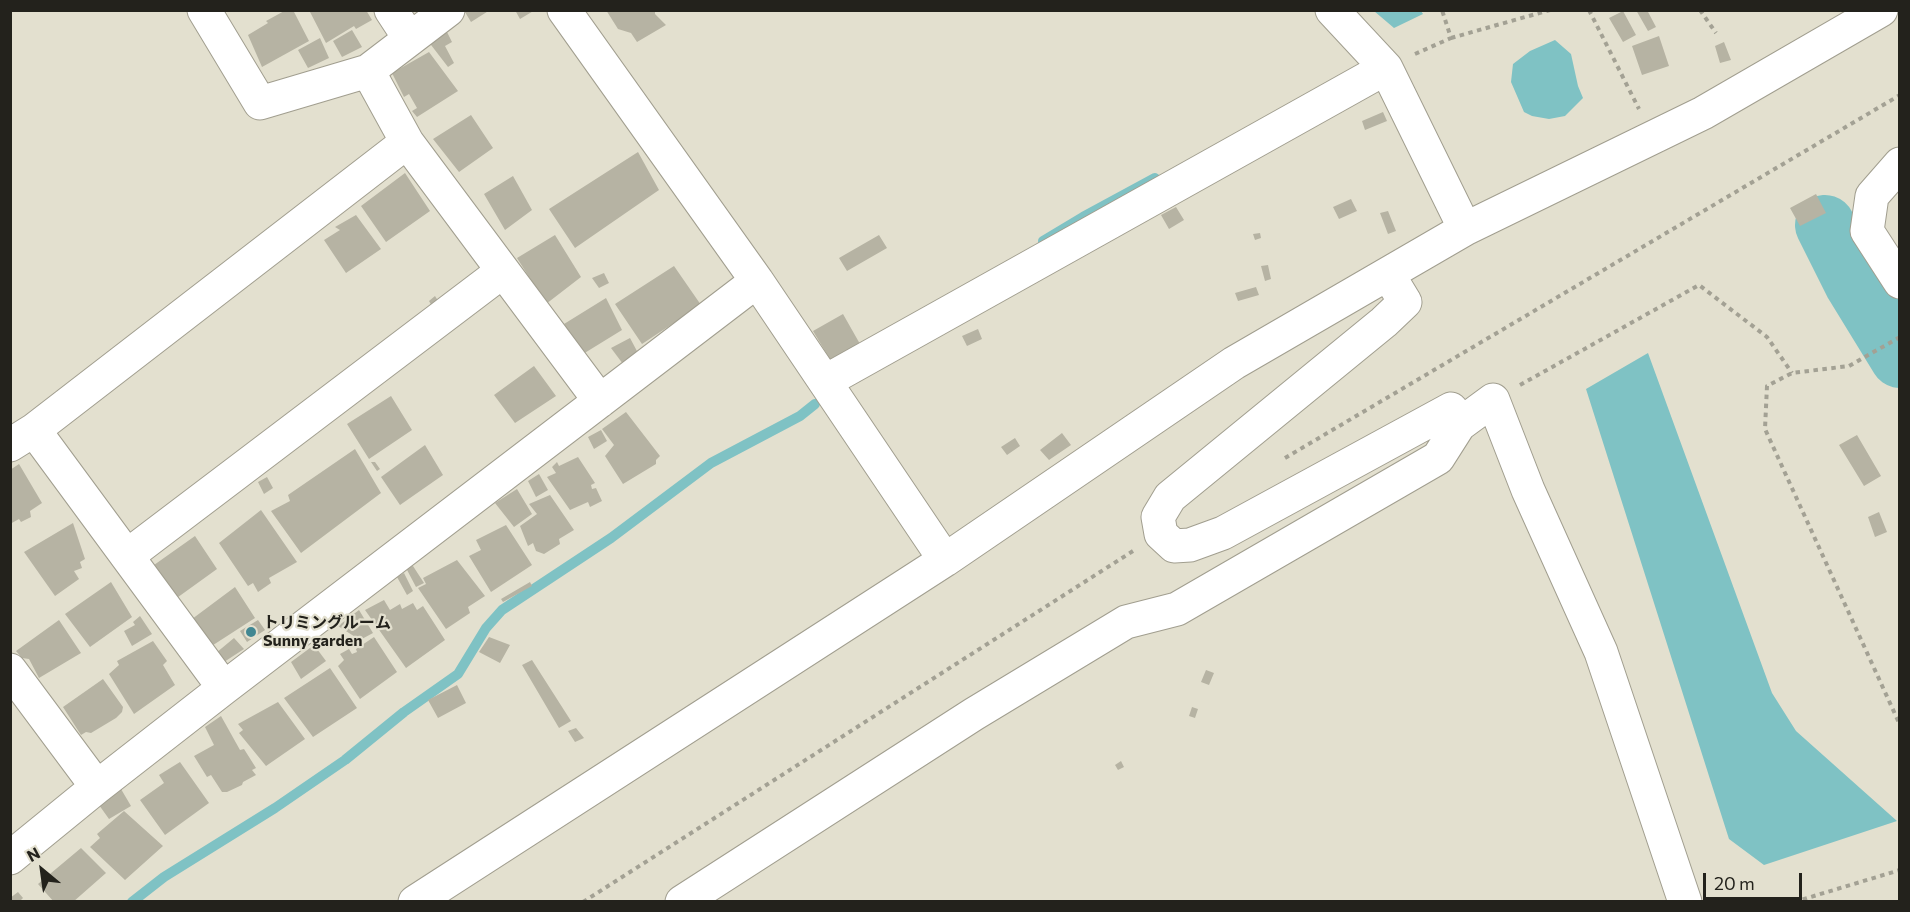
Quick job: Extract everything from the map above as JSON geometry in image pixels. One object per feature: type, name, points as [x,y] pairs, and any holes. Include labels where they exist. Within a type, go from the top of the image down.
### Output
[{"type":"street","points":[[204,10],[260,103],[368,71],[448,10]]},
{"type":"street","points":[[391,10],[410,39]]},
{"type":"street","points":[[564,10],[757,281],[945,560]]},
{"type":"street","points":[[1332,10],[1386,68],[1465,229]]},
{"type":"street","points":[[415,902],[945,560],[1234,363],[1465,229],[1703,113],[1881,10]]},
{"type":"street","points":[[826,381],[1386,68]]},
{"type":"street","points":[[368,71],[407,142],[600,401]]},
{"type":"street","points":[[224,688],[127,556],[22,437],[407,142]]},
{"type":"street","points":[[1899,164],[1872,196],[1867,231],[1899,282]]},
{"type":"street","points":[[127,556],[503,271]]},
{"type":"street","points":[[1388,274],[1405,302],[1384,322],[1170,498],[1158,517],[1161,534],[1174,546],[1190,546],[1223,533],[1450,409],[1459,426]]},
{"type":"street","points":[[10,858],[224,688],[757,281]]},
{"type":"street","points":[[682,902],[974,714],[1126,622],[1177,609],[1438,458],[1459,426],[1493,400],[1527,490],[1601,652],[1685,902]]},
{"type":"street","points":[[10,670],[97,787]]},
{"type":"path","points":[[1442,10],[1451,38]]},
{"type":"path","points":[[1386,68],[1451,38],[1550,10]]},
{"type":"path","points":[[1589,10],[1653,137]]},
{"type":"path","points":[[1700,10],[1716,33]]},
{"type":"path","points":[[1493,400],[1700,285],[1767,337],[1792,374]]},
{"type":"path","points":[[1899,337],[1849,366],[1792,374],[1767,386],[1765,429],[1899,725]]},
{"type":"path","points":[[1794,902],[1899,870]]},
{"type":"water","points":[[1374,11],[1421,11],[1423,14],[1394,28]]},
{"type":"water","points":[[1555,40],[1571,54],[1583,98],[1565,116],[1549,119],[1532,116],[1524,112],[1511,82],[1513,64],[1530,51]]},
{"type":"water","points":[[1648,353],[1772,693],[1796,731],[1897,821],[1764,865],[1729,839],[1586,389]]},
{"type":"building","points":[[286,10],[293,10],[309,41],[262,67],[248,35],[268,23],[266,21]]},
{"type":"building","points":[[309,10],[366,10],[372,20],[356,29],[354,26],[326,43]]},
{"type":"building","points":[[490,10],[471,22],[465,12]]},
{"type":"building","points":[[515,10],[535,10],[520,19]]},
{"type":"building","points":[[606,10],[655,10],[655,14],[666,25],[637,42],[631,33],[618,29]]},
{"type":"building","points":[[1636,10],[1647,10],[1656,27],[1648,31]]},
{"type":"building","points":[[1623,11],[1636,35],[1623,42],[1609,18]]},
{"type":"building","points":[[445,28],[452,42],[445,46],[454,63],[448,67],[428,41]]},
{"type":"building","points":[[352,30],[362,47],[342,57],[333,41]]},
{"type":"building","points":[[1659,36],[1669,66],[1642,75],[1632,46]]},
{"type":"building","points":[[320,38],[329,58],[308,68],[298,50]]},
{"type":"building","points":[[1724,42],[1731,60],[1720,63],[1715,46]]},
{"type":"building","points":[[429,52],[458,91],[417,117],[412,111],[417,108],[409,94],[404,97],[392,73]]},
{"type":"building","points":[[1383,112],[1387,121],[1365,130],[1362,121]]},
{"type":"building","points":[[471,115],[493,148],[459,172],[433,139]]},
{"type":"building","points":[[638,152],[659,190],[575,248],[549,209]]},
{"type":"building","points":[[405,173],[430,211],[386,242],[361,206]]},
{"type":"building","points":[[513,176],[532,210],[505,230],[484,194]]},
{"type":"building","points":[[1816,194],[1826,213],[1800,226],[1790,208]]},
{"type":"building","points":[[1351,199],[1357,211],[1339,219],[1333,207]]},
{"type":"building","points":[[1176,207],[1184,220],[1169,229],[1161,215]]},
{"type":"building","points":[[1388,211],[1396,231],[1388,234],[1380,213]]},
{"type":"building","points":[[356,215],[381,249],[346,273],[324,240],[340,230],[335,227]]},
{"type":"building","points":[[1260,233],[1261,238],[1255,240],[1253,234]]},
{"type":"building","points":[[555,235],[581,277],[546,304],[517,258]]},
{"type":"building","points":[[879,235],[887,248],[847,271],[839,258]]},
{"type":"building","points":[[1268,265],[1271,279],[1265,281],[1261,266]]},
{"type":"building","points":[[674,266],[701,305],[642,344],[615,304]]},
{"type":"building","points":[[604,273],[609,283],[599,288],[592,278]]},
{"type":"building","points":[[1256,287],[1259,295],[1238,301],[1235,293]]},
{"type":"building","points":[[435,296],[440,304],[433,308],[429,301]]},
{"type":"building","points":[[606,298],[622,330],[583,354],[564,324]]},
{"type":"building","points":[[843,314],[860,344],[831,361],[813,331]]},
{"type":"building","points":[[978,329],[982,339],[967,346],[962,336]]},
{"type":"building","points":[[630,338],[638,353],[623,364],[611,348]]},
{"type":"building","points":[[534,366],[556,396],[515,423],[494,395]]},
{"type":"building","points":[[391,396],[412,430],[369,459],[347,424]]},
{"type":"building","points":[[626,412],[660,456],[656,464],[623,484],[605,456],[614,445],[602,429]]},
{"type":"building","points":[[601,430],[607,441],[594,449],[588,437]]},
{"type":"building","points":[[1062,433],[1071,445],[1049,460],[1040,450]]},
{"type":"building","points":[[1857,435],[1881,476],[1864,486],[1839,445]]},
{"type":"building","points":[[1015,438],[1020,446],[1007,455],[1001,447]]},
{"type":"building","points":[[425,445],[443,475],[400,505],[381,477]]},
{"type":"building","points":[[355,449],[381,493],[301,553],[271,511],[290,501],[288,495]]},
{"type":"building","points":[[578,457],[595,483],[591,485],[592,489],[596,488],[602,501],[590,507],[588,502],[570,510],[547,477],[556,473],[552,467],[557,462],[559,466]]},
{"type":"building","points":[[371,462],[375,462],[380,469],[377,471]]},
{"type":"building","points":[[19,464],[42,503],[30,511],[31,517],[21,522],[19,519],[10,524],[10,470]]},
{"type":"building","points":[[539,474],[548,490],[536,497],[528,481]]},
{"type":"building","points":[[267,477],[273,488],[264,494],[258,482]]},
{"type":"building","points":[[517,489],[532,514],[514,527],[495,503]]},
{"type":"building","points":[[550,495],[574,530],[559,539],[560,544],[544,554],[536,551],[533,543],[528,546],[520,526],[537,514],[529,504]]},
{"type":"building","points":[[261,510],[297,562],[269,578],[271,583],[258,592],[253,583],[248,586],[219,543]]},
{"type":"building","points":[[1879,512],[1887,532],[1875,537],[1868,517]]},
{"type":"building","points":[[73,523],[85,559],[80,562],[82,568],[74,571],[79,579],[55,596],[24,552]]},
{"type":"building","points":[[506,525],[532,565],[491,592],[469,556],[481,550],[476,540]]},
{"type":"building","points":[[195,536],[217,569],[174,600],[154,565]]},
{"type":"building","points":[[457,560],[485,596],[468,607],[470,613],[446,629],[418,588],[426,584],[423,578]]},
{"type":"building","points":[[413,566],[424,583],[416,587],[406,568]]},
{"type":"building","points":[[404,573],[413,591],[407,595],[397,577]]},
{"type":"building","points":[[111,582],[132,617],[90,647],[65,614]]},
{"type":"building","points":[[530,582],[532,586],[503,602],[501,599]]},
{"type":"building","points":[[235,587],[255,618],[207,649],[184,625]]},
{"type":"building","points":[[384,600],[390,610],[400,604],[402,609],[413,603],[417,610],[423,606],[445,640],[406,668],[365,610]]},
{"type":"building","points":[[359,610],[373,633],[360,640],[338,626]]},
{"type":"building","points":[[140,616],[152,634],[132,646],[124,631],[135,625],[133,622]]},
{"type":"building","points":[[59,620],[81,653],[39,678],[29,659],[22,658],[16,651]]},
{"type":"building","points":[[258,620],[265,630],[247,642],[240,631]]},
{"type":"building","points":[[374,637],[397,672],[360,699],[338,666],[344,660],[340,654],[349,649],[352,654],[357,652],[356,649]]},
{"type":"building","points":[[489,637],[510,645],[500,663],[479,652]]},
{"type":"building","points":[[234,638],[244,649],[224,662],[216,653]]},
{"type":"building","points":[[153,641],[167,661],[163,665],[175,685],[134,714],[109,674],[119,665],[117,661]]},
{"type":"building","points":[[314,645],[326,661],[301,679],[291,662]]},
{"type":"building","points":[[532,660],[571,721],[559,728],[522,665]]},
{"type":"building","points":[[330,668],[357,708],[313,737],[284,698]]},
{"type":"building","points":[[1206,670],[1214,673],[1209,685],[1201,682]]},
{"type":"building","points":[[103,679],[123,707],[122,712],[91,733],[86,732],[81,735],[63,707]]},
{"type":"building","points":[[457,685],[466,703],[438,718],[428,700]]},
{"type":"building","points":[[278,702],[305,739],[266,766],[239,733],[243,730],[238,724]]},
{"type":"building","points":[[1192,707],[1198,709],[1195,718],[1189,716]]},
{"type":"building","points":[[221,716],[240,750],[244,749],[256,768],[252,770],[256,775],[227,792],[222,792],[211,775],[207,777],[194,756],[214,745],[205,727]]},
{"type":"building","points":[[576,728],[584,738],[575,742],[568,731]]},
{"type":"building","points":[[1121,761],[1124,767],[1118,770],[1115,765]]},
{"type":"building","points":[[180,762],[209,803],[165,835],[140,800],[164,783],[159,775]]},
{"type":"building","points":[[121,789],[131,806],[109,819],[99,805]]},
{"type":"building","points":[[124,811],[163,846],[125,880],[90,847],[100,838],[97,834]]},
{"type":"building","points":[[81,848],[106,873],[73,902],[54,902],[38,884]]},
{"type":"building","points":[[18,892],[23,898],[19,902],[10,902],[10,898]]},
{"type":"waterway","points":[[1043,241],[1155,178]]},
{"type":"waterway","points":[[1825,225],[1854,283],[1900,358]]},
{"type":"waterway","points":[[132,902],[164,877],[275,808],[345,760],[404,712],[458,674],[486,628],[502,610],[611,538],[711,463],[800,416],[815,404]]},
{"type":"place","name":"トリミングルーム Sunny garden","points":[[251,632]]}]
